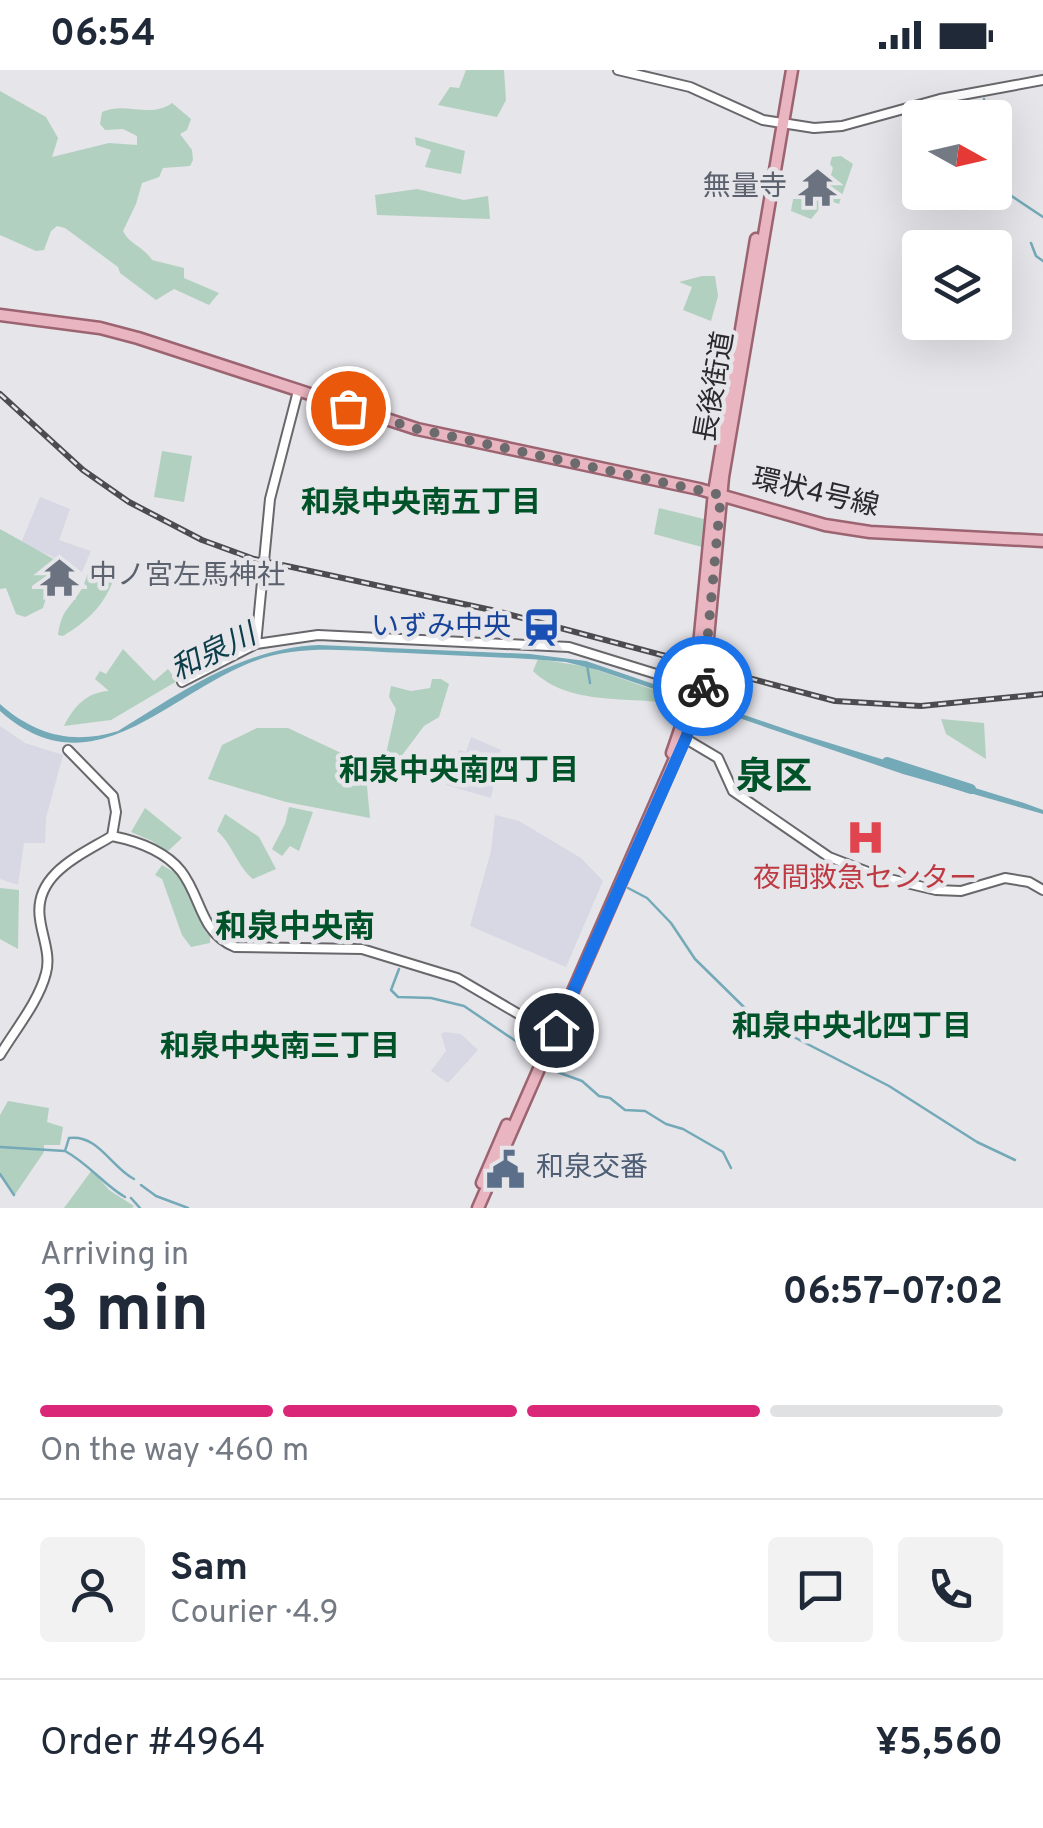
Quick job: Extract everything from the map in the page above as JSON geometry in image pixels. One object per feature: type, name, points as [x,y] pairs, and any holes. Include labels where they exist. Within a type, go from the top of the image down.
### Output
[{"type":"main road","name":"長後街道","points":[[475,1208],[683,737],[696,696],[717,494],[788,70]]},
{"type":"main road","name":"環状4号線","points":[[0,315],[100,328],[417,429],[717,494],[826,525],[870,532],[1043,541]]},
{"type":"main road","name":"長後街道","points":[[475,1208],[550,1028],[683,737]]},
{"type":"street","points":[[618,70],[690,87],[779,124],[814,128],[842,126],[940,99],[1043,80]]},
{"type":"street","points":[[256,644],[270,500],[298,391]]},
{"type":"street","points":[[182,682],[256,644],[318,635],[582,650],[696,696]]},
{"type":"street","points":[[683,737],[721,762],[732,791],[828,856],[881,878],[936,890],[968,889],[1005,878],[1030,882],[1043,890]]},
{"type":"street","points":[[68,750],[113,796],[116,812],[112,836]]},
{"type":"street","points":[[0,1054],[46,972],[39,915],[46,886],[64,866],[112,836],[146,845],[178,868],[210,930],[224,943],[235,947],[362,949],[457,978],[532,1022],[550,1028]]},
{"type":"shaded area","points":[[40,497],[70,509],[59,540],[91,551],[81,574],[21,543]]},
{"type":"shaded area","points":[[0,726],[25,743],[63,755],[46,818],[45,843],[24,843],[18,885],[0,879]]},
{"type":"shaded area","points":[[471,737],[501,750],[491,798],[446,785],[459,750],[466,752]]},
{"type":"shaded area","points":[[495,815],[519,821],[581,858],[603,881],[566,967],[470,926],[491,851]]},
{"type":"shaded area","points":[[441,1034],[461,1034],[478,1050],[448,1083],[431,1071],[446,1051]]},
{"type":"green space","points":[[466,70],[504,70],[506,100],[497,117],[438,105],[450,87],[459,88]]},
{"type":"green space","points":[[0,91],[46,117],[58,138],[52,157],[109,143],[137,145],[137,136],[123,129],[105,130],[100,124],[102,112],[111,109],[155,110],[172,103],[191,119],[187,130],[180,134],[192,150],[190,166],[163,168],[159,177],[142,183],[123,231],[152,260],[184,268],[184,278],[219,293],[209,305],[174,289],[156,300],[65,228],[57,226],[44,250],[36,251],[0,235]]},
{"type":"green space","points":[[415,137],[465,151],[461,174],[425,167],[431,150],[416,145]]},
{"type":"green space","points":[[841,156],[853,164],[839,204],[827,200],[811,219],[791,211],[794,194],[824,199],[833,168],[832,157]]},
{"type":"green space","points":[[417,189],[464,200],[488,196],[490,219],[377,215],[375,195]]},
{"type":"green space","points":[[715,276],[718,296],[711,321],[683,310],[692,287],[679,282]]},
{"type":"green space","points":[[162,451],[192,456],[184,502],[154,497]]},
{"type":"green space","points":[[659,508],[704,519],[702,547],[654,534]]},
{"type":"green space","points":[[0,529],[57,561],[43,608],[25,617],[16,614],[6,588],[0,589]]},
{"type":"green space","points":[[92,567],[109,574],[113,581],[109,590],[86,619],[63,636],[58,635],[64,614]]},
{"type":"green space","points":[[123,649],[154,681],[168,669],[177,681],[111,720],[64,726],[82,701],[109,691],[95,679],[100,671],[106,674]]},
{"type":"green space","points":[[538,659],[589,667],[685,701],[683,706],[566,691],[533,671]]},
{"type":"green space","points":[[432,679],[449,684],[439,717],[424,726],[400,758],[386,754],[396,709],[389,697],[391,686],[411,691],[430,688]]},
{"type":"green space","points":[[941,719],[984,723],[986,759],[946,734]]},
{"type":"green space","points":[[257,728],[288,728],[358,761],[366,776],[370,818],[286,802],[208,779],[222,745]]},
{"type":"green space","points":[[289,807],[313,812],[299,851],[290,846],[282,856],[272,849]]},
{"type":"green space","points":[[145,808],[182,838],[167,852],[131,832]]},
{"type":"green space","points":[[225,814],[259,837],[276,869],[253,879],[248,874],[217,831]]},
{"type":"green space","points":[[162,865],[182,877],[210,935],[210,943],[191,947],[182,935],[162,879],[155,875]]},
{"type":"green space","points":[[0,888],[19,890],[18,949],[0,939]]},
{"type":"green space","points":[[8,1101],[49,1108],[47,1122],[63,1127],[60,1145],[44,1145],[44,1152],[14,1196],[0,1176],[0,1115]]},
{"type":"green space","points":[[92,1170],[109,1190],[134,1206],[64,1208]]},
{"type":"water","points":[[319,645],[530,654],[586,661],[797,733],[1024,803],[1043,810],[1043,814],[903,774],[566,662],[348,650],[291,652],[253,662],[216,679],[146,721],[111,736],[75,743],[38,736],[0,711],[0,704],[27,723],[55,734],[101,735],[118,731],[189,687],[238,663],[291,648]]},
{"type":"waterway","points":[[1012,196],[1043,217]]},
{"type":"waterway","points":[[1031,243],[1036,256],[1043,261]]},
{"type":"waterway","points":[[587,665],[590,683]]},
{"type":"waterway","name":"和泉川","points":[[887,762],[971,789]]},
{"type":"waterway","points":[[628,888],[647,898],[671,923],[695,959],[753,1016],[889,1086],[977,1142],[1015,1160]]},
{"type":"waterway","points":[[399,969],[391,990],[398,997],[431,998],[464,1006],[526,1048]]},
{"type":"waterway","points":[[549,1069],[582,1081],[625,1110],[645,1111],[683,1129],[723,1152],[731,1168]]},
{"type":"waterway","points":[[0,1147],[65,1151],[69,1138],[79,1138],[96,1146],[134,1179]]},
{"type":"waterway","points":[[65,1151],[125,1197]]},
{"type":"waterway","points":[[0,1174],[14,1195]]},
{"type":"waterway","points":[[141,1185],[156,1196],[188,1208]]},
{"type":"waterway","points":[[131,1198],[140,1208]]},
{"type":"railway","points":[[0,394],[83,470],[129,502],[202,540],[254,559],[496,611],[835,701],[921,706],[1043,694]]},
{"type":"way so far","points":[[348,408],[417,429],[721,495],[703,686]]},
{"type":"place","name":"無量寺","points":[[817,188]]},
{"type":"place","name":"中ノ宮左馬神社","points":[[59,577]]},
{"type":"place","name":"いずみ中央","points":[[541,628]]},
{"type":"place","name":"夜間救急センター","points":[[865,837]]},
{"type":"place","name":"和泉交番","points":[[506,1169]]},
{"type":"district","name":"和泉中央南五丁目","points":[[421,504]]},
{"type":"district","name":"和泉中央南四丁目","points":[[459,772]]},
{"type":"district","name":"泉区","points":[[774,779]]},
{"type":"district","name":"和泉中央南","points":[[295,929]]},
{"type":"district","name":"和泉中央北四丁目","points":[[852,1028]]},
{"type":"district","name":"和泉中央南三丁目","points":[[280,1048]]},
{"type":"route","points":[[556,1030],[686,738],[703,686]]}]
